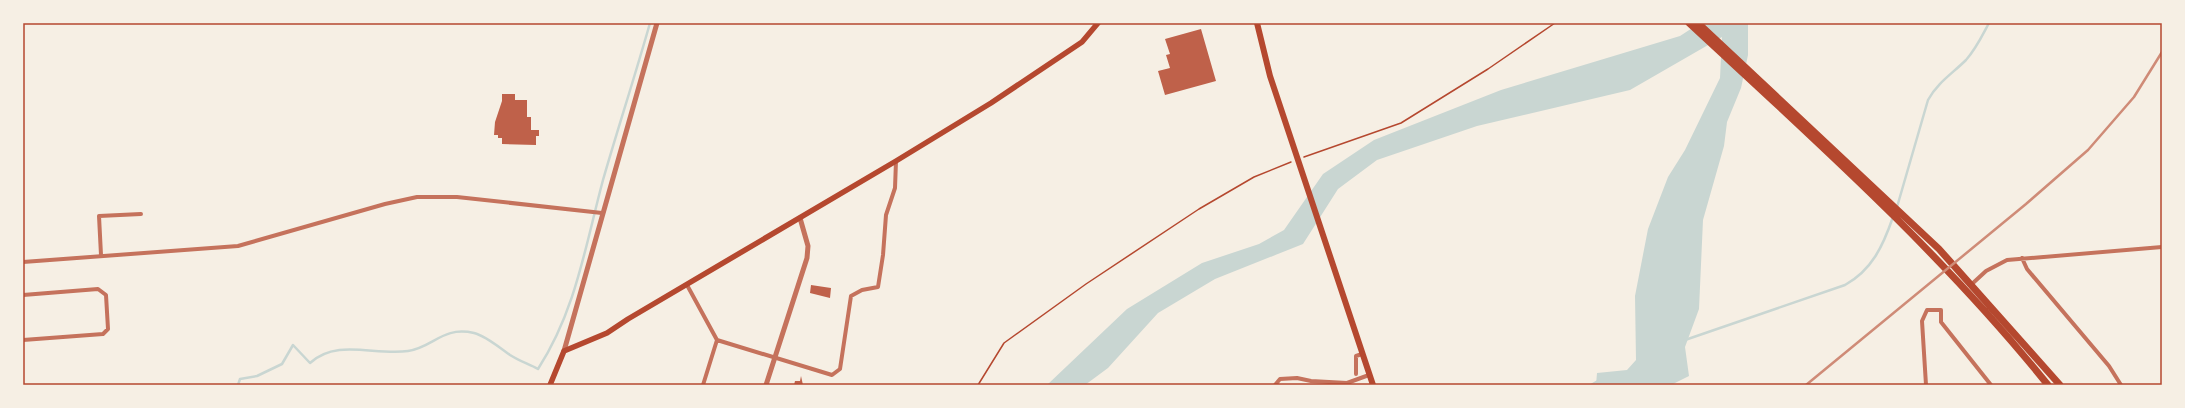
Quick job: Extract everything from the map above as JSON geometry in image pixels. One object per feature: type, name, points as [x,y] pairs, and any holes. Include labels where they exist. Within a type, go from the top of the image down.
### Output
[{"type":"highway","points":[[1256,23],[1270,76],[1373,385]]},
{"type":"highway","points":[[1689,23],[1910,230],[1980,299],[2048,385]]},
{"type":"highway","points":[[1698,23],[1914,224],[1980,299],[2060,385]]},
{"type":"main road","points":[[550,385],[564,351],[607,333],[628,319],[896,161],[991,103],[1082,42],[1098,23]]},
{"type":"street","points":[[564,351],[657,23]]},
{"type":"street","points":[[717,340],[776,356],[832,375],[840,369],[851,296],[862,290],[878,287],[883,255],[886,215],[895,188],[896,161]]},
{"type":"street","points":[[23,262],[238,246],[385,204],[417,197],[457,198],[602,213]]},
{"type":"street","points":[[101,255],[99,216],[141,214]]},
{"type":"street","points":[[766,385],[807,258],[808,246],[800,218]]},
{"type":"street","points":[[1973,283],[1999,262],[2022,258],[2162,247]]},
{"type":"street","points":[[2022,258],[2027,269],[2109,366],[2121,385]]},
{"type":"street","points":[[687,285],[717,340],[703,385]]},
{"type":"street","points":[[23,295],[98,289],[106,295],[108,329],[103,334],[23,340]]},
{"type":"street","points":[[1926,385],[1922,321],[1927,310],[1941,310],[1941,322],[1992,385]]},
{"type":"street","points":[[1356,374],[1356,356],[1362,354]]},
{"type":"street","points":[[1275,385],[1280,379],[1297,378],[1311,381],[1347,383],[1369,375]]},
{"type":"path","points":[[1301,158],[1401,123],[1488,69],[1555,23]]},
{"type":"path","points":[[978,385],[1004,343],[1086,284],[1199,209],[1254,177],[1294,161]]},
{"type":"shaded area","points":[[1700,23],[1748,23],[1748,55],[1741,88],[1727,122],[1724,146],[1703,220],[1699,309],[1685,347],[1689,376],[1671,385],[1596,385],[1597,373],[1627,370],[1636,360],[1635,296],[1648,229],[1668,177],[1685,150],[1720,78],[1722,37],[1630,90],[1477,126],[1377,160],[1338,189],[1303,244],[1215,279],[1158,313],[1108,368],[1085,385],[1047,385],[1127,309],[1202,263],[1259,244],[1284,230],[1323,174],[1374,140],[1501,90],[1680,36]]},
{"type":"building","points":[[1201,29],[1216,81],[1165,95],[1158,71],[1170,68],[1166,55],[1170,54],[1165,39]]},
{"type":"building","points":[[502,94],[515,94],[515,100],[527,100],[527,117],[531,117],[531,130],[539,130],[539,136],[536,136],[536,145],[502,144],[502,138],[498,138],[498,135],[494,135],[495,122],[502,101]]},
{"type":"building","points":[[811,285],[831,288],[830,298],[810,293]]},
{"type":"building","points":[[801,376],[803,385],[794,385],[795,381],[800,381]]},
{"type":"waterway","points":[[238,385],[240,379],[257,376],[282,364],[293,345],[310,363],[332,351],[408,351],[425,346],[454,332],[474,333],[493,342],[513,357],[538,369],[551,347],[571,301],[585,254],[603,180],[650,23]]},
{"type":"waterway","points":[[1897,207],[1928,100],[1941,83],[1970,56],[1989,23]]},
{"type":"waterway","points":[[1685,340],[1845,285],[1869,265],[1881,247],[1893,217]]},
{"type":"waterway","points":[[1591,385],[1598,381]]},
{"type":"railway","points":[[1806,385],[2026,204],[2088,150],[2134,97],[2162,52]]}]
